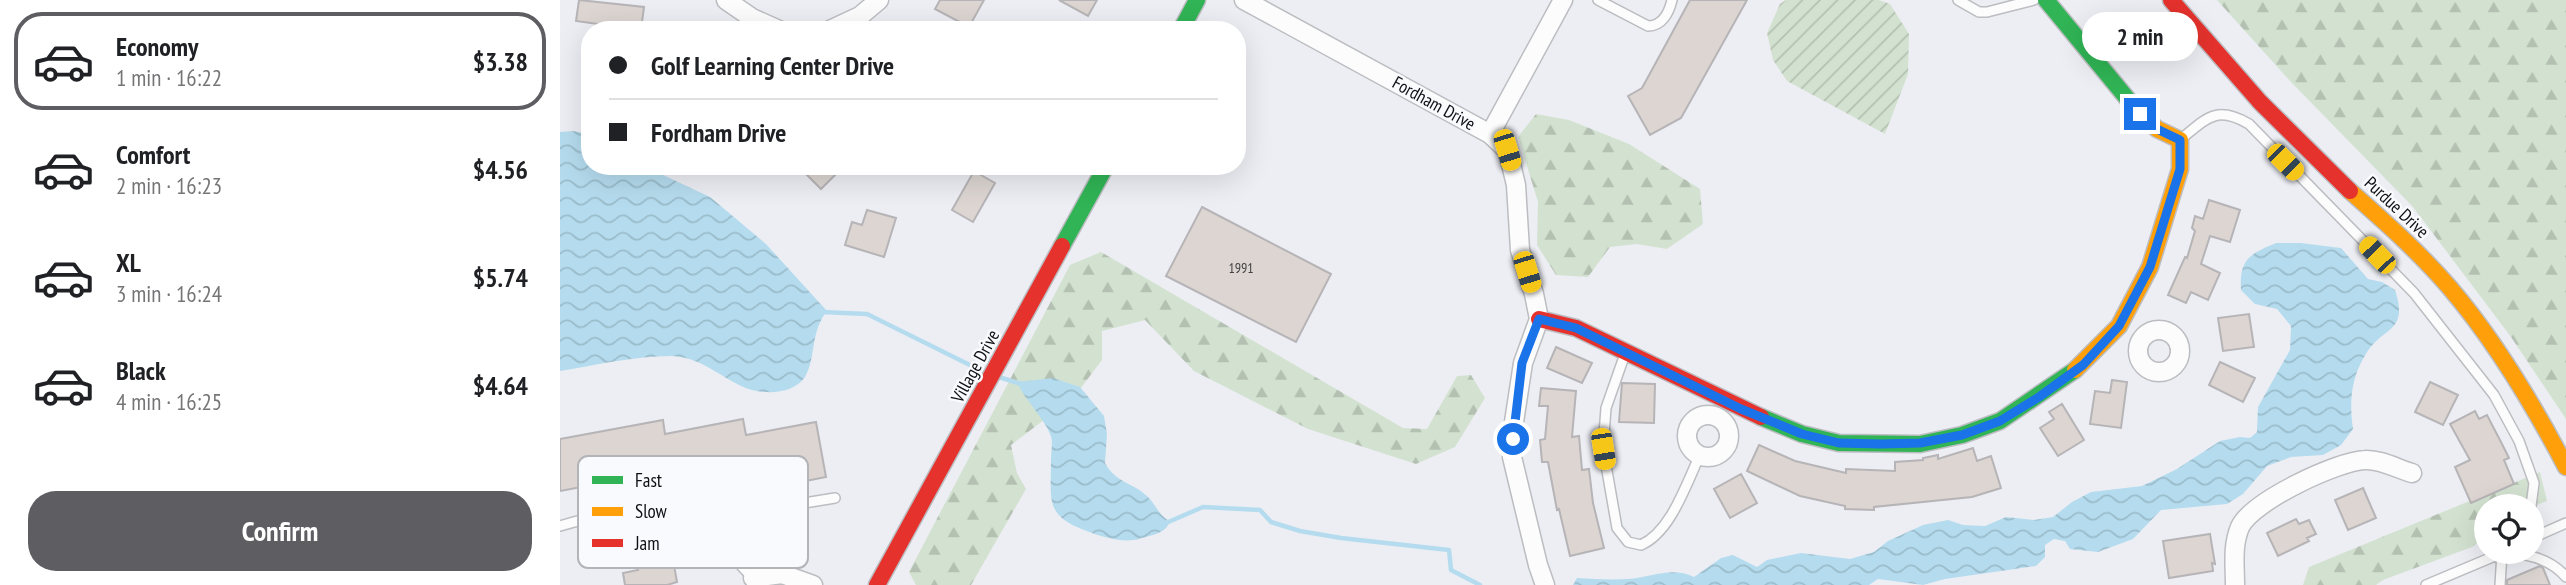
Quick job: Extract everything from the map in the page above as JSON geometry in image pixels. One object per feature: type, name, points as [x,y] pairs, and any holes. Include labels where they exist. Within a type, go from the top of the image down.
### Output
[{"type":"street","points":[[726,0],[759,21]]},
{"type":"street","points":[[852,21],[879,0]]},
{"type":"street","points":[[1186,21],[1197,0]]},
{"type":"street","name":"Fordham Drive","points":[[1244,0],[1490,134],[1563,0]]},
{"type":"street","points":[[1539,319],[1576,328],[1626,352],[1722,410],[1839,443],[1920,443],[1962,435],[2000,421],[2039,397],[2083,365],[2119,326],[2150,267],[2180,169],[2180,140],[2157,129],[2140,114],[2046,0]]},
{"type":"street","name":"Purdue Drive","points":[[2171,0],[2257,99],[2317,160],[2411,246],[2449,288],[2487,335],[2517,379],[2566,467]]},
{"type":"street","points":[[1490,134],[1507,150],[1511,164],[1516,185],[1520,250],[1539,319],[1522,363],[1512,457],[1545,585]]},
{"type":"street","name":"Village Drive","points":[[877,585],[1101,175]]},
{"type":"street","points":[[2119,326],[2141,339]]},
{"type":"street","points":[[1722,410],[1728,429],[1727,443],[1721,452],[1700,455],[1688,443],[1689,428],[1698,418],[1722,410]]},
{"type":"street","points":[[2235,585],[2234,551],[2241,526],[2249,514],[2269,498],[2345,464],[2368,460],[2412,473]]},
{"type":"street","points":[[754,578],[782,574],[813,585]]},
{"type":"lane","points":[[1598,0],[1648,26],[1661,22],[1672,0]]},
{"type":"lane","points":[[1958,0],[1979,12],[2034,0]]},
{"type":"lane","points":[[2180,140],[2206,118],[2216,115],[2232,114],[2249,124],[2414,292],[2494,395],[2519,441],[2534,483],[2533,494]]},
{"type":"lane","points":[[1626,352],[1606,408],[1603,449],[1616,528],[1628,542],[1641,545],[1651,540],[1664,527],[1700,455]]},
{"type":"lane","points":[[808,502],[835,498]]},
{"type":"lane","points":[[560,526],[578,522]]},
{"type":"lane","points":[[2544,533],[2566,523]]},
{"type":"lane","points":[[2544,561],[2557,565],[2566,577]]},
{"type":"lane","points":[[2426,585],[2475,564]]},
{"type":"lane","points":[[2500,585],[2502,564]]},
{"type":"lane","points":[[744,568],[754,578]]},
{"type":"green space","points":[[1786,0],[1879,0],[1890,4],[1909,34],[1908,74],[1885,134],[1787,81],[1773,60],[1767,33],[1780,4]]},
{"type":"green space","points":[[2217,0],[2566,0],[2566,419],[2511,337],[2413,207],[2290,81]]},
{"type":"green space","points":[[1536,114],[1569,120],[1629,144],[1700,189],[1703,224],[1667,249],[1637,244],[1610,247],[1588,277],[1556,275],[1537,245],[1538,202],[1518,137]]},
{"type":"green space","points":[[1101,252],[1403,428],[1427,429],[1457,376],[1471,375],[1485,398],[1455,447],[1416,464],[1308,429],[1194,371],[1145,320],[1102,331],[1102,360],[1074,397],[1011,445],[1017,473],[1026,489],[971,585],[916,585],[909,572],[1070,265]]},
{"type":"green space","points":[[2540,472],[2547,501],[2544,502],[2544,494],[2487,494]]},
{"type":"green space","points":[[2474,499],[2472,547],[2376,585],[2303,585],[2309,567]]},
{"type":"water","points":[[560,132],[581,132],[581,175],[663,175],[710,197],[766,244],[827,311],[818,328],[808,370],[799,383],[784,391],[757,391],[741,386],[700,363],[672,356],[630,359],[560,371]]},
{"type":"water","points":[[2276,243],[2341,248],[2368,279],[2382,282],[2395,290],[2399,314],[2393,327],[2374,344],[2362,361],[2354,380],[2351,399],[2353,429],[2341,445],[2323,455],[2291,457],[2267,466],[2243,494],[2227,504],[2161,510],[2133,539],[2098,552],[2070,549],[2065,541],[2054,539],[2045,545],[2045,557],[2036,566],[1945,579],[1923,585],[1878,579],[1869,585],[1573,585],[1577,578],[1628,579],[1670,572],[1694,577],[1721,558],[1733,555],[1757,567],[1767,560],[1801,553],[1850,559],[1874,552],[1888,541],[1923,525],[1948,520],[1963,525],[1985,526],[2006,517],[2034,520],[2053,517],[2091,492],[2142,486],[2177,469],[2220,441],[2250,438],[2257,432],[2258,407],[2290,350],[2291,326],[2277,309],[2255,304],[2241,290],[2242,272],[2248,259]]},
{"type":"water","points":[[1053,378],[1080,387],[1104,416],[1107,434],[1105,463],[1120,479],[1148,497],[1170,521],[1162,531],[1133,540],[1115,539],[1076,527],[1058,514],[1051,497],[1051,437],[1017,382]]},
{"type":"building","points":[[579,0],[644,7],[642,21],[576,21]]},
{"type":"building","points":[[940,0],[984,0],[972,21],[958,21],[935,9]]},
{"type":"building","points":[[1059,0],[1097,0],[1088,16]]},
{"type":"building","points":[[1690,0],[1747,0],[1681,118],[1650,135],[1628,96],[1642,88]]},
{"type":"building","points":[[807,175],[835,175],[821,189]]},
{"type":"building","points":[[972,175],[981,175],[995,183],[973,222],[952,210]]},
{"type":"building","points":[[2209,200],[2240,210],[2230,242],[2210,236],[2201,264],[2220,273],[2208,300],[2191,292],[2186,303],[2168,295],[2185,257],[2187,258],[2195,231],[2192,228],[2195,216],[2203,219]]},
{"type":"building","points":[[1202,207],[1331,274],[1296,342],[1166,276]]},
{"type":"building","points":[[867,210],[896,218],[884,257],[845,245],[852,222],[862,225]]},
{"type":"building","points":[[2249,314],[2254,347],[2223,351],[2218,318]]},
{"type":"building","points":[[1556,347],[1592,363],[1582,383],[1547,368]]},
{"type":"building","points":[[2220,362],[2255,378],[2243,402],[2209,385]]},
{"type":"building","points":[[2112,380],[2127,382],[2121,428],[2090,424],[2095,391],[2110,393]]},
{"type":"building","points":[[2430,382],[2458,395],[2443,425],[2415,412]]},
{"type":"building","points":[[1622,383],[1655,384],[1654,423],[1619,422]]},
{"type":"building","points":[[1541,388],[1576,391],[1572,437],[1579,436],[1582,470],[1589,469],[1593,503],[1604,548],[1570,556],[1559,509],[1557,510],[1548,462],[1542,462],[1540,440],[1545,439],[1548,406],[1539,406]]},
{"type":"building","points":[[2062,404],[2084,440],[2058,456],[2040,428],[2054,419],[2049,412]]},
{"type":"building","points":[[2475,411],[2479,419],[2487,415],[2509,458],[2504,460],[2514,484],[2491,494],[2474,494],[2474,502],[2471,503],[2455,467],[2470,460],[2450,424]]},
{"type":"building","points":[[743,419],[746,435],[816,422],[826,477],[808,481],[808,456],[578,456],[578,488],[560,491],[560,439],[663,420],[665,434]]},
{"type":"building","points":[[1759,445],[1795,461],[1846,473],[1846,469],[1895,471],[1895,462],[1923,460],[1938,455],[1938,459],[1973,448],[1977,461],[1991,456],[2001,488],[1972,497],[1874,507],[1874,510],[1845,509],[1845,506],[1800,496],[1747,471]]},
{"type":"building","points":[[1741,474],[1757,503],[1730,518],[1714,489]]},
{"type":"building","points":[[2363,488],[2376,518],[2348,530],[2335,500]]},
{"type":"building","points":[[2296,519],[2299,524],[2309,520],[2316,534],[2307,538],[2309,541],[2278,556],[2267,533]]},
{"type":"building","points":[[2210,534],[2215,564],[2212,563],[2213,571],[2169,578],[2163,541]]},
{"type":"building","points":[[2540,566],[2550,585],[2507,585],[2507,580]]},
{"type":"building","points":[[675,568],[677,582],[667,585],[625,585],[623,573]]},
{"type":"waterway","points":[[821,312],[867,314],[984,372]]},
{"type":"waterway","points":[[999,377],[1021,384]]},
{"type":"waterway","points":[[1166,523],[1203,507],[1260,510],[1271,522],[1300,531],[1449,550],[1451,570],[1480,585]]},
{"type":"traffic: fast","points":[[1186,21],[1197,0]]},
{"type":"traffic: fast","points":[[2046,0],[2135,108]]},
{"type":"traffic: fast","points":[[1062,246],[1101,175]]},
{"type":"traffic: fast","points":[[1761,417],[1802,434],[1839,443],[1920,444],[1962,435],[2000,421],[2075,370]]},
{"type":"traffic: slow","points":[[2075,370],[2119,326],[2150,267],[2180,169],[2180,140],[2157,129],[2135,108]]},
{"type":"traffic: slow","points":[[2350,191],[2439,275],[2467,309],[2513,374],[2566,467]]},
{"type":"traffic: jam","points":[[2171,0],[2260,102],[2350,191]]},
{"type":"traffic: jam","points":[[877,585],[1062,246]]},
{"type":"traffic: jam","points":[[1539,319],[1576,328],[1761,417]]},
{"type":"route","points":[[1513,439],[1522,363],[1539,319],[1576,328],[1760,418],[1802,434],[1839,443],[1920,443],[1962,435],[2000,421],[2083,365],[2119,326],[2150,267],[2180,169],[2180,140],[2157,129],[2140,114]]}]
